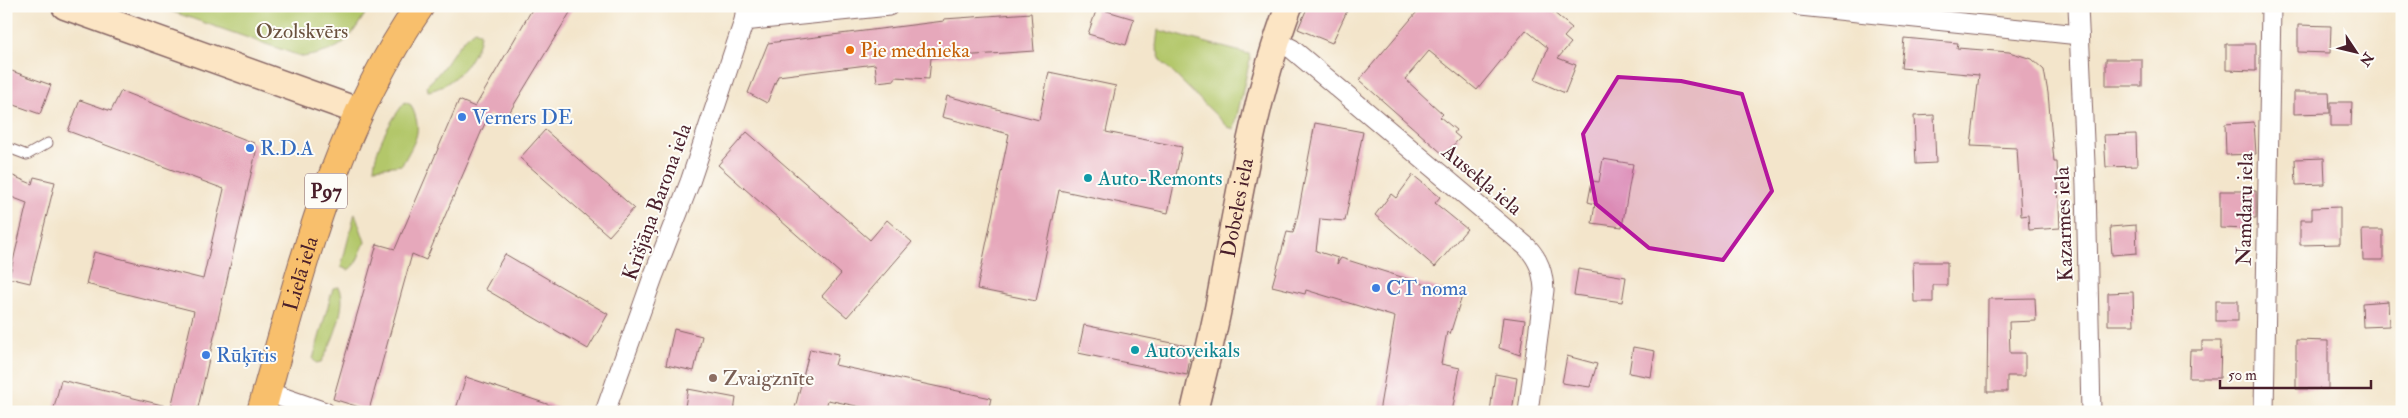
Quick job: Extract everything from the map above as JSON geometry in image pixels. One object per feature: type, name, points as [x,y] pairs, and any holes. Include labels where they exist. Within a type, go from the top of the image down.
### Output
[{"type":"main road","name":"Lielā iela","points":[[264,402],[320,208],[338,158],[358,111],[385,60],[420,6]]},
{"type":"street","points":[[65,6],[358,111]]},
{"type":"street","points":[[745,14],[889,6]]},
{"type":"street","name":"Dobeles iela","points":[[1194,412],[1222,291],[1222,277],[1260,96],[1276,41],[1289,6]]},
{"type":"street","points":[[1800,6],[2079,34]]},
{"type":"street","name":"Kazarmes iela","points":[[2078,6],[2086,186],[2091,412]]},
{"type":"street","name":"Namdaru iela","points":[[2264,412],[2271,6]]},
{"type":"street","name":"Krišjāņa Barona iela","points":[[605,412],[653,277],[690,182],[745,14]]},
{"type":"street","name":"Ausekļa iela","points":[[1276,41],[1292,49],[1527,247],[1536,257],[1543,276],[1544,290],[1528,412]]},
{"type":"street","points":[[264,402],[325,412]]},
{"type":"lane","points":[[6,147],[27,155],[48,143]]},
{"type":"highlighted area","points":[[1618,77],[1681,81],[1742,94],[1772,191],[1723,260],[1649,248],[1596,204],[1583,134]]},
{"type":"green space","name":"Ozolskvērs","points":[[156,6],[370,6],[356,28],[344,42],[328,51],[303,57]]},
{"type":"green space","points":[[475,30],[480,33],[475,52],[469,61],[446,84],[428,91],[427,85],[440,72],[462,42]]},
{"type":"green space","points":[[1158,30],[1249,54],[1250,59],[1234,129],[1228,127],[1161,61],[1156,47]]},
{"type":"green space","points":[[405,102],[411,105],[417,123],[414,142],[402,165],[374,168],[375,159],[385,133]]},
{"type":"green space","points":[[355,213],[365,242],[355,265],[348,270],[341,267]]},
{"type":"green space","points":[[339,287],[342,294],[342,303],[338,325],[321,362],[316,363],[313,359],[333,288]]},
{"type":"building","points":[[534,6],[574,6],[503,123],[489,114],[426,260],[412,254],[369,410],[333,399],[377,244],[395,249],[459,100],[475,107]]},
{"type":"building","points":[[1308,6],[1337,6],[1347,11],[1332,43],[1298,29]]},
{"type":"building","points":[[1422,6],[1546,6],[1572,28],[1564,37],[1571,43],[1558,58],[1576,65],[1565,93],[1535,80],[1548,48],[1526,30],[1477,90],[1429,51],[1405,79],[1443,114],[1440,117],[1456,130],[1454,133],[1460,138],[1444,155],[1359,80]]},
{"type":"building","points":[[1097,8],[1134,19],[1126,45],[1088,34]]},
{"type":"building","points":[[1031,13],[1034,51],[931,58],[929,79],[895,77],[895,80],[877,82],[875,64],[778,76],[767,103],[748,93],[768,43],[944,21],[944,19]]},
{"type":"building","points":[[2298,25],[2331,26],[2330,53],[2298,52]]},
{"type":"building","points":[[1904,38],[1958,43],[1957,48],[2009,52],[2032,59],[2044,70],[2054,162],[2057,162],[2060,228],[2029,230],[2028,215],[2021,216],[2017,148],[1971,146],[1979,75],[1901,68]]},
{"type":"building","points":[[2226,44],[2256,44],[2256,71],[2226,70]]},
{"type":"building","points":[[2106,59],[2142,59],[2142,86],[2106,86]]},
{"type":"building","points":[[6,69],[51,85],[40,114],[6,102]]},
{"type":"building","name":"Auto-Remonts","points":[[1049,72],[1116,86],[1106,132],[1182,147],[1168,213],[1059,190],[1036,301],[977,289],[1009,134],[942,117],[947,96],[1039,120]]},
{"type":"building","points":[[121,91],[254,143],[256,152],[197,412],[170,412],[194,311],[86,284],[94,252],[203,279],[224,189],[68,131],[80,100],[111,111]]},
{"type":"building","points":[[2294,92],[2329,92],[2330,113],[2294,114]]},
{"type":"building","points":[[2331,102],[2352,102],[2351,126],[2331,126]]},
{"type":"building","points":[[1934,115],[1936,163],[1916,164],[1914,116]]},
{"type":"building","points":[[2254,122],[2256,154],[2226,155],[2225,124]]},
{"type":"building","points":[[1315,123],[1363,132],[1345,221],[1320,219],[1316,251],[1338,258],[1337,264],[1341,258],[1462,296],[1450,334],[1447,332],[1441,364],[1460,368],[1452,412],[1413,407],[1412,412],[1379,412],[1395,317],[1306,290],[1305,294],[1272,286],[1287,232],[1293,233]]},
{"type":"building","points":[[545,130],[634,208],[609,236],[520,158]]},
{"type":"building","points":[[747,132],[870,240],[887,220],[912,242],[847,317],[822,296],[841,274],[718,165]]},
{"type":"building","points":[[2136,134],[2137,166],[2106,167],[2104,135]]},
{"type":"building","points":[[2324,158],[2325,184],[2296,185],[2295,159]]},
{"type":"building","points":[[1603,159],[1633,164],[1622,227],[1592,223],[1595,204],[1588,202],[1592,181],[1599,182]]},
{"type":"building","points":[[6,173],[32,184],[34,177],[55,182],[30,283],[9,278],[27,203],[6,195]]},
{"type":"building","points":[[1413,175],[1440,197],[1435,203],[1467,229],[1435,267],[1375,215],[1391,194],[1396,198]]},
{"type":"building","points":[[2220,191],[2256,191],[2256,218],[2250,218],[2250,229],[2220,228]]},
{"type":"building","points":[[2340,207],[2340,244],[2300,245],[2300,220],[2312,220],[2312,208]]},
{"type":"building","points":[[2136,225],[2137,253],[2112,255],[2110,227]]},
{"type":"building","points":[[2362,230],[2383,230],[2383,260],[2363,260]]},
{"type":"building","points":[[505,254],[608,314],[588,349],[485,289]]},
{"type":"building","points":[[1913,262],[1947,262],[1947,285],[1933,285],[1933,302],[1914,302]]},
{"type":"building","points":[[1578,269],[1626,277],[1622,302],[1574,295]]},
{"type":"building","points":[[2133,292],[2134,325],[2108,325],[2108,293]]},
{"type":"building","points":[[2035,298],[2036,321],[2009,322],[2010,353],[2025,353],[2025,376],[2007,376],[2007,392],[1987,392],[1988,299]]},
{"type":"building","points":[[2216,301],[2238,301],[2238,321],[2216,321]]},
{"type":"building","points":[[2388,301],[2389,326],[2363,327],[2362,303]]},
{"type":"building","points":[[1503,317],[1525,320],[1520,355],[1499,348]]},
{"type":"building","name":"Autoveikals","points":[[1084,325],[1192,347],[1187,375],[1078,353]]},
{"type":"building","points":[[674,329],[702,336],[694,371],[666,365]]},
{"type":"building","points":[[2296,340],[2328,341],[2328,389],[2296,389]]},
{"type":"building","points":[[2202,341],[2221,341],[2220,378],[2189,378],[2190,350],[2202,350]]},
{"type":"building","points":[[1633,347],[1655,351],[1651,377],[1629,373]]},
{"type":"building","points":[[810,349],[838,355],[835,365],[991,398],[988,412],[885,412],[828,400],[825,412],[794,412]]},
{"type":"building","points":[[1567,356],[1597,364],[1590,387],[1562,383]]},
{"type":"building","points":[[1495,374],[1517,378],[1512,412],[1490,412]]},
{"type":"building","points":[[466,377],[562,409],[562,412],[455,412]]},
{"type":"building","points":[[61,380],[166,406],[165,412],[53,412]]},
{"type":"building","points":[[688,389],[736,398],[734,412],[684,412]]},
{"type":"place","name":"Pie mednieka","points":[[850,50]]},
{"type":"place","name":"Verners DE","points":[[462,117]]},
{"type":"place","name":"R.D.A","points":[[250,148]]},
{"type":"place","name":"Auto-Remonts","points":[[1088,178]]},
{"type":"place","name":"CT noma","points":[[1376,288]]},
{"type":"place","name":"Autoveikals","points":[[1135,350]]},
{"type":"place","name":"Rūķītis","points":[[206,355]]},
{"type":"place","name":"Zvaigznīte","points":[[713,378]]}]
